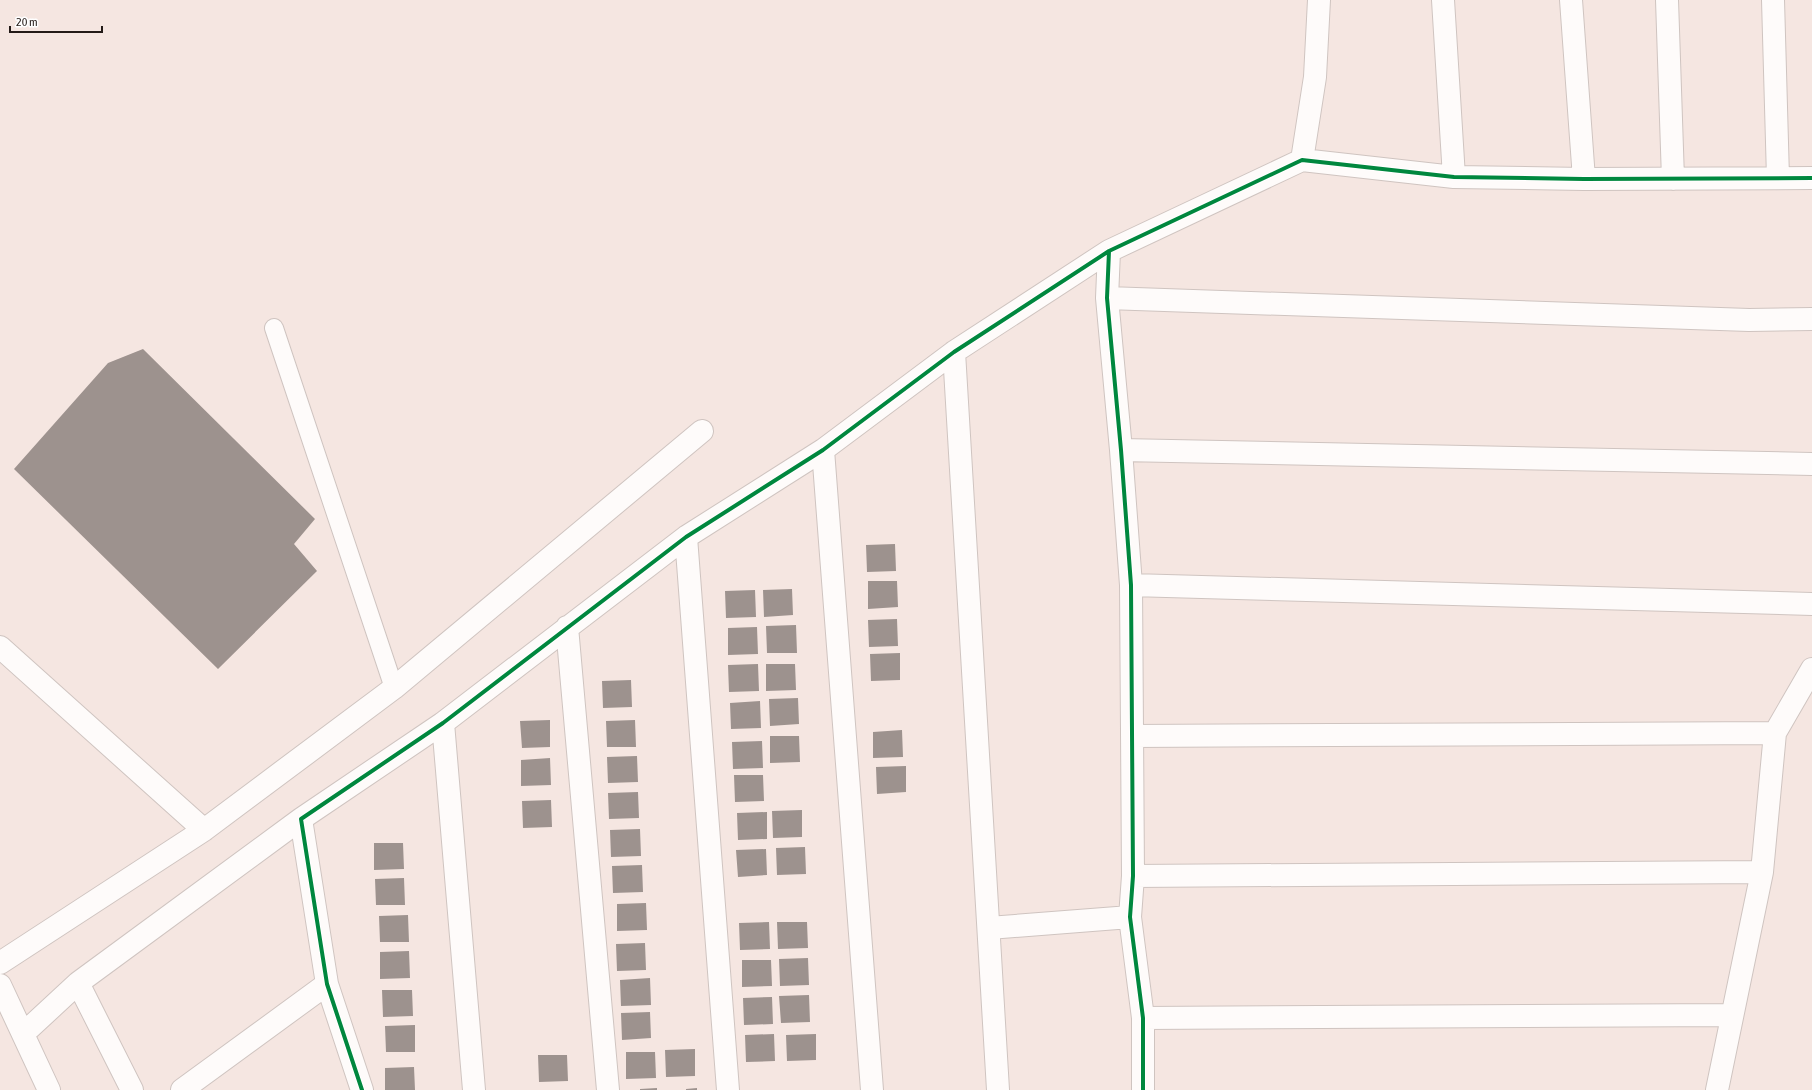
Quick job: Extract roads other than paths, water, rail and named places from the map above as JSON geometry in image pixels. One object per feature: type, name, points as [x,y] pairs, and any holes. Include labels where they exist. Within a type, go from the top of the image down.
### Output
[{"type":"street","points":[[1302,160],[1314,77],[1319,0]]},
{"type":"street","points":[[1443,0],[1454,177]]},
{"type":"street","points":[[1571,0],[1584,179]]},
{"type":"street","points":[[1667,0],[1674,179]]},
{"type":"street","points":[[1773,0],[1778,178]]},
{"type":"street","points":[[23,1034],[78,983],[301,819],[443,723],[686,537],[823,450],[954,352],[1109,251],[1302,160],[1454,177],[1584,179],[1812,178]]},
{"type":"street","points":[[1109,251],[1107,298],[1121,450],[1130,585],[1133,876],[1130,917],[1143,1018],[1143,1090]]},
{"type":"street","points":[[1107,298],[1749,320],[1812,319]]},
{"type":"street","points":[[954,352],[998,1090]]},
{"type":"street","points":[[0,962],[204,830],[394,688],[702,431]]},
{"type":"street","points":[[823,450],[872,1090]]},
{"type":"street","points":[[1121,450],[1812,464]]},
{"type":"street","points":[[686,537],[728,1090]]},
{"type":"street","points":[[1130,585],[1812,604]]},
{"type":"street","points":[[567,627],[608,1090]]},
{"type":"street","points":[[0,647],[204,830]]},
{"type":"street","points":[[1717,1090],[1762,872],[1776,733],[1812,669]]},
{"type":"street","points":[[443,723],[474,1090]]},
{"type":"street","points":[[1132,736],[1776,733]]},
{"type":"street","points":[[301,819],[327,984],[362,1090]]},
{"type":"street","points":[[1133,876],[1762,872]]},
{"type":"street","points":[[989,928],[1130,917]]},
{"type":"street","points":[[78,983],[132,1090]]},
{"type":"street","points":[[182,1090],[327,984]]},
{"type":"street","points":[[0,985],[49,1090]]},
{"type":"street","points":[[1143,1018],[1732,1015]]},
{"type":"lane","points":[[274,328],[394,688]]}]
